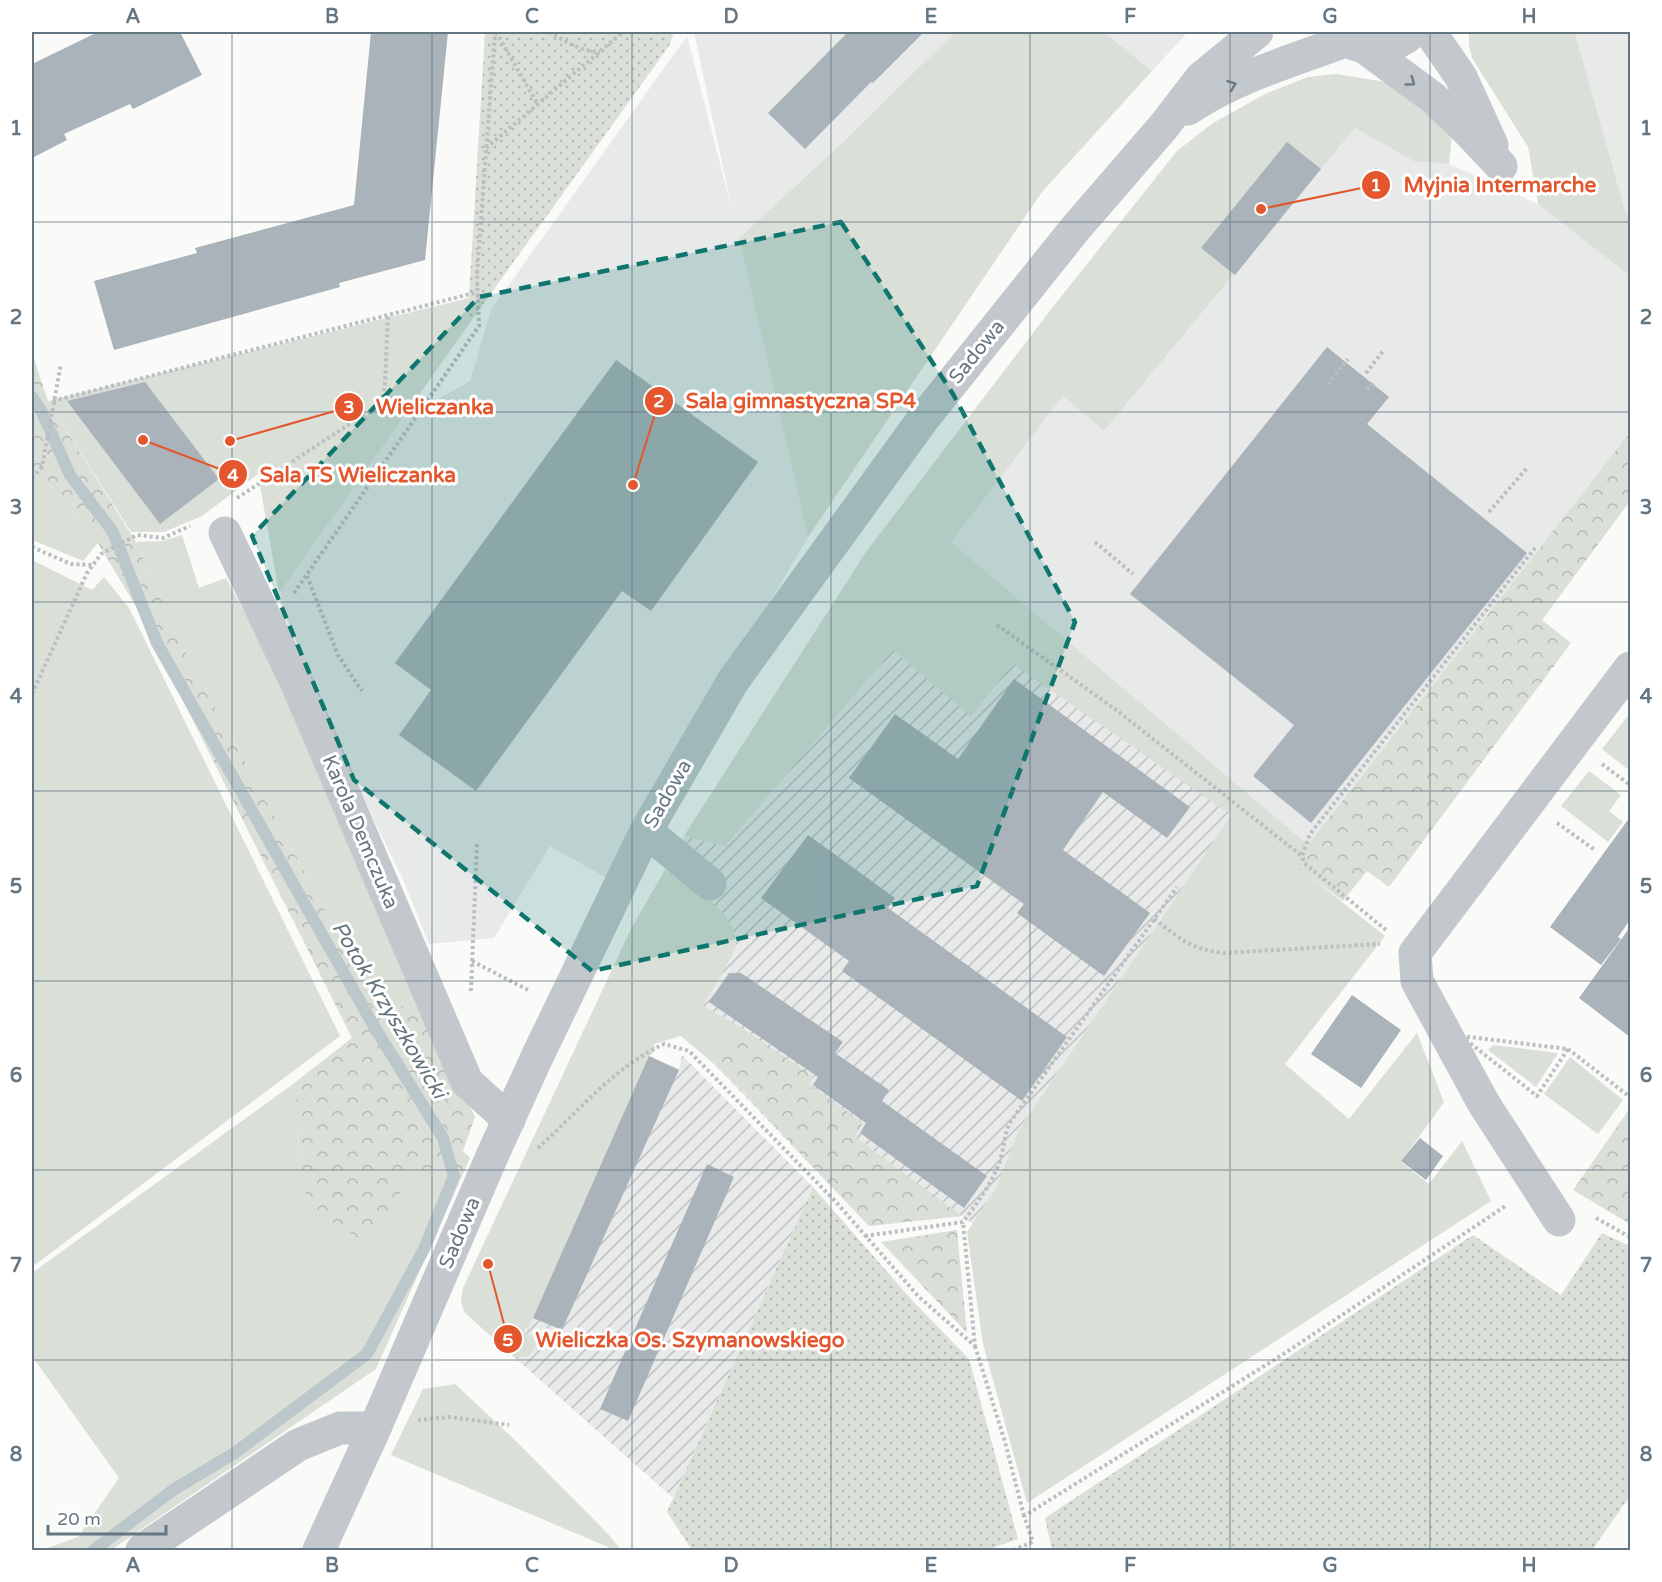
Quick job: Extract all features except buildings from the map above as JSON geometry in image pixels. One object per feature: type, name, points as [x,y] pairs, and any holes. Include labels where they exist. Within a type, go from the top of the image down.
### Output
[{"type":"street","name":"Sadowa","points":[[319,1551],[509,1120],[646,831],[733,681],[923,419],[1075,229],[1164,126],[1201,78],[1257,32]]},
{"type":"street","name":"Sadowa","points":[[1164,126],[1211,93],[1270,68],[1348,40],[1381,48],[1397,43],[1413,32]]},
{"type":"street","points":[[1348,40],[1433,98],[1501,166],[1461,78],[1430,32]]},
{"type":"street","name":"Karola Demczuka","points":[[210,528],[270,627],[297,684],[466,1082],[509,1120]]},
{"type":"street","points":[[1559,1220],[1484,1104],[1400,948],[1630,668]]},
{"type":"street","points":[[646,831],[710,884]]},
{"type":"street","points":[[142,1551],[298,1445],[340,1428],[375,1428]]},
{"type":"path","points":[[496,32],[538,105]]},
{"type":"path","points":[[270,627],[479,326],[477,274],[485,149],[496,32]]},
{"type":"path","points":[[549,32],[576,47],[600,52]]},
{"type":"path","points":[[485,149],[623,32]]},
{"type":"path","points":[[53,401],[478,292]]},
{"type":"path","points":[[233,500],[354,421],[381,406],[385,384],[388,314]]},
{"type":"path","points":[[1366,373],[1384,350]]},
{"type":"path","points":[[1328,384],[1348,359]]},
{"type":"path","points":[[32,478],[42,467],[61,364]]},
{"type":"path","points":[[1367,390],[1375,381]]},
{"type":"path","points":[[1489,512],[1527,468]]},
{"type":"path","points":[[32,694],[87,573],[101,554],[137,535],[163,538],[210,528]]},
{"type":"path","points":[[1095,542],[1133,574]]},
{"type":"path","points":[[32,547],[70,564],[92,565]]},
{"type":"path","points":[[1302,856],[1310,834],[1535,548]]},
{"type":"path","points":[[307,576],[338,655],[362,691]]},
{"type":"path","points":[[998,625],[1115,709],[1302,856],[1304,863],[1392,935],[1400,948]]},
{"type":"path","points":[[1597,761],[1630,784]]},
{"type":"path","points":[[1553,819],[1595,850]]},
{"type":"path","points":[[1036,1551],[975,1346],[963,1222],[986,1191],[1000,1157],[1009,1124],[1177,887]]},
{"type":"path","points":[[1154,920],[1192,946],[1213,951],[1400,948]]},
{"type":"path","points":[[472,961],[532,992]]},
{"type":"path","points":[[1568,1049],[1537,1096],[1461,1036],[1568,1049],[1630,1097]]},
{"type":"path","points":[[532,1153],[597,1091],[644,1053],[664,1044],[688,1051],[836,1202],[919,1297],[975,1346]]},
{"type":"path","points":[[1024,1516],[1282,1355],[1536,1185]]},
{"type":"path","points":[[864,1236],[963,1222]]},
{"type":"path","points":[[409,1421],[450,1417],[509,1425]]},
{"type":"path","points":[[1013,1551],[1033,1542]]},
{"type":"highlighted area","points":[[841,222],[953,394],[1075,622],[977,886],[592,971],[354,780],[252,536],[479,297]]},
{"type":"shaded area","points":[[694,32],[955,32],[843,142],[739,238],[808,537],[607,878],[550,846],[494,938],[429,944],[402,877],[289,648],[279,584],[392,425],[470,381],[491,310],[687,36],[733,214]]},
{"type":"shaded area","points":[[1104,32],[1188,32],[1152,71]]},
{"type":"shaded area","points":[[1575,32],[1630,32],[1630,216],[1625,211]]},
{"type":"shaded area","points":[[1355,128],[1413,161],[1449,164],[1538,204],[1630,276],[1630,432],[1308,845],[951,542],[1063,396],[1104,431]]},
{"type":"shaded area","points":[[1045,622],[1308,845],[1231,815],[1018,1131],[996,1188],[973,1224],[962,1216],[869,1226],[714,1064],[741,1028],[703,1006],[736,946],[665,870],[684,836],[725,845],[893,650]]},
{"type":"shaded area","points":[[682,1055],[813,1187],[673,1498],[514,1357],[649,1056],[679,1069]]},
{"type":"green space","points":[[485,32],[674,32],[669,46],[469,324],[469,298]]},
{"type":"green space","points":[[955,32],[1104,32],[1152,71],[1042,192],[808,537],[739,238],[843,142]]},
{"type":"green space","points":[[1469,32],[1575,32],[1625,211],[1630,216],[1630,276],[1538,204],[1528,147],[1472,58]]},
{"type":"green space","points":[[1336,74],[1386,82],[1452,135],[1449,164],[1413,161],[1355,128],[1104,431],[1063,396],[951,542],[1308,845],[1294,864],[1385,936],[1285,1064],[1349,1119],[1417,1033],[1444,1102],[1401,1162],[1429,1184],[1462,1141],[1491,1201],[1027,1503],[983,1344],[967,1232],[996,1188],[1018,1131],[1231,815],[1013,664],[971,716],[893,650],[725,846],[684,836],[866,552],[1052,308],[1177,151],[1213,123],[1265,94],[1308,77]]},
{"type":"green space","points":[[469,298],[469,324],[279,593],[258,474],[202,516],[164,532],[131,532],[48,401]]},
{"type":"green space","points":[[32,353],[48,401],[136,542],[177,636],[383,1018],[421,994],[475,1117],[463,1151],[470,1158],[463,1174],[405,1179],[396,1209],[362,1241],[336,1225],[310,1204],[299,1174],[298,1110],[293,1084],[352,1038],[135,605],[98,543],[32,463]]},
{"type":"green space","points":[[1627,436],[1630,436],[1630,501],[1542,620],[1571,643],[1389,887],[1367,871],[1343,901],[1293,864]]},
{"type":"green space","points":[[32,463],[98,543],[83,561],[32,540]]},
{"type":"green space","points":[[182,535],[199,588],[226,578],[288,693],[421,994],[383,1018],[177,636],[136,542],[163,541]]},
{"type":"green space","points":[[32,560],[92,590],[104,577],[129,608],[340,1036],[32,1267]]},
{"type":"green space","points":[[1630,713],[1630,771],[1602,749]]},
{"type":"green space","points":[[1589,771],[1621,795],[1609,811],[1623,822],[1608,842],[1561,806]]},
{"type":"green space","points":[[665,870],[710,901],[721,911],[735,933],[735,950],[703,1006],[742,1028],[714,1064],[681,1036],[654,1044],[655,1050],[649,1057],[533,1318],[524,1332],[540,1341],[528,1357],[514,1357],[464,1312],[461,1301],[463,1288],[631,929]]},
{"type":"green space","points":[[742,1028],[814,1077],[809,1084],[863,1123],[855,1137],[962,1216],[869,1226],[714,1064]]},
{"type":"green space","points":[[1493,1045],[1558,1053],[1536,1087],[1488,1050]]},
{"type":"green space","points":[[1570,1057],[1623,1100],[1598,1134],[1544,1094]]},
{"type":"green space","points":[[293,1084],[298,1110],[299,1174],[336,1225],[362,1240],[396,1209],[405,1178],[463,1174],[376,1369],[111,1550],[42,1550],[78,1537],[119,1478],[32,1356],[32,1273]]},
{"type":"green space","points":[[1630,1108],[1630,1224],[1573,1190]]},
{"type":"green space","points":[[813,1187],[910,1298],[969,1359],[1018,1539],[986,1550],[692,1550],[667,1512]]},
{"type":"green space","points":[[957,1230],[967,1333],[881,1242]]},
{"type":"green space","points":[[1602,1233],[1630,1246],[1630,1496],[1592,1550],[1052,1550],[1045,1518],[1473,1235],[1561,1295]]},
{"type":"green space","points":[[455,1384],[517,1442],[621,1550],[615,1550],[391,1455],[423,1389]]},
{"type":"waterway","name":"Potok Krzyszkowicki","points":[[32,397],[41,410],[70,475],[113,532],[157,643],[375,1028],[443,1138],[454,1176],[424,1249],[367,1354],[236,1452],[173,1490],[94,1550]]},
{"type":"place","name":"Myjnia Intermarche","points":[[1261,209]]},
{"type":"place","name":"Sala TS Wieliczanka","points":[[143,440]]},
{"type":"place","name":"Wieliczanka","points":[[230,441]]},
{"type":"place","name":"Sala gimnastyczna SP4","points":[[633,485]]},
{"type":"place","name":"Wieliczka Os. Szymanowskiego","points":[[488,1264]]}]
